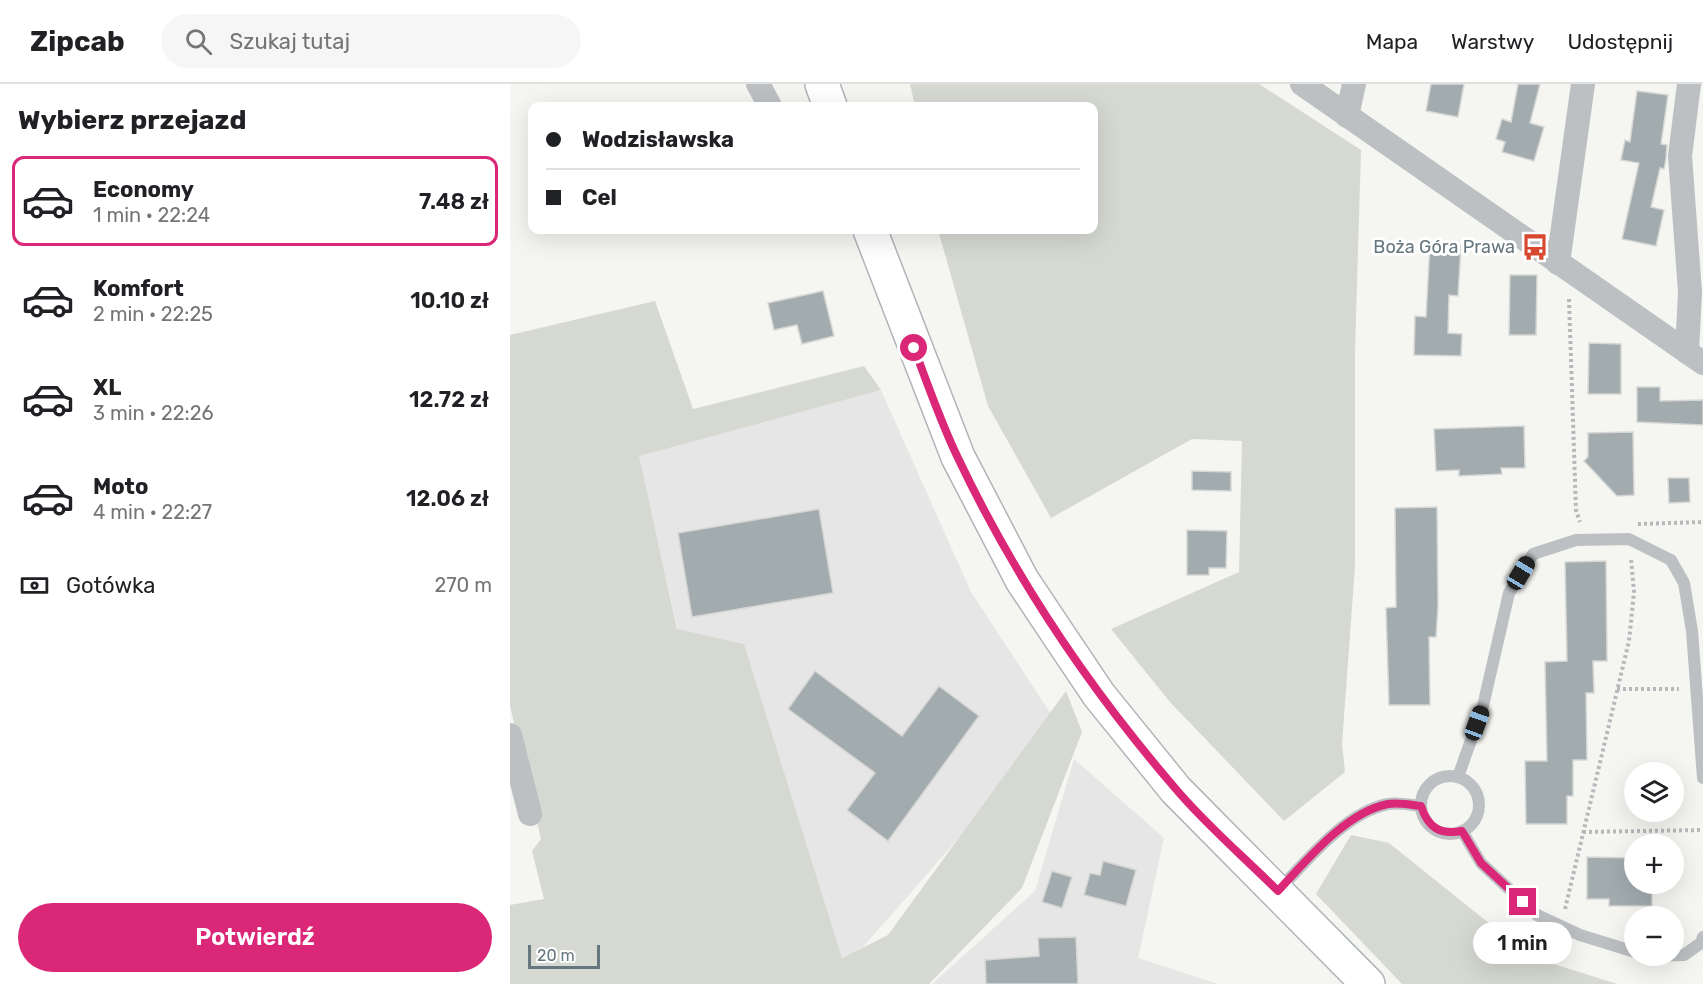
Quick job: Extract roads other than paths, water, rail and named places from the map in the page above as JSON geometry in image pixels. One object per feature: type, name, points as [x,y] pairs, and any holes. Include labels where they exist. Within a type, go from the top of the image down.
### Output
[{"type":"main road","points":[[822,84],[829,102]]},
{"type":"main road","points":[[872,234],[958,457],[1022,580],[1100,694],[1176,790],[1368,984]]},
{"type":"street","points":[[758,84],[768,102]]},
{"type":"street","points":[[1302,84],[1695,358]]},
{"type":"street","points":[[1347,116],[1354,84]]},
{"type":"street","points":[[1564,267],[1583,84]]},
{"type":"street","points":[[1689,84],[1680,156],[1695,358]]},
{"type":"street","points":[[510,735],[530,814]]},
{"type":"lane","points":[[1458,777],[1483,706],[1509,593],[1533,554],[1576,540],[1629,538],[1671,560],[1684,583],[1692,631],[1703,778]]},
{"type":"lane","points":[[1447,776],[1458,777],[1474,788],[1478,797],[1476,817],[1462,831],[1448,834],[1435,830],[1425,819],[1421,806],[1428,785],[1447,776]]},
{"type":"lane","points":[[1278,891],[1318,847],[1359,816],[1388,804],[1421,806]]},
{"type":"lane","points":[[1462,831],[1481,863],[1537,915],[1624,948]]},
{"type":"lane","points":[[1684,955],[1701,943],[1703,937]]},
{"type":"place","name":"Boża Góra Prawa","points":[[1535,247]]}]
